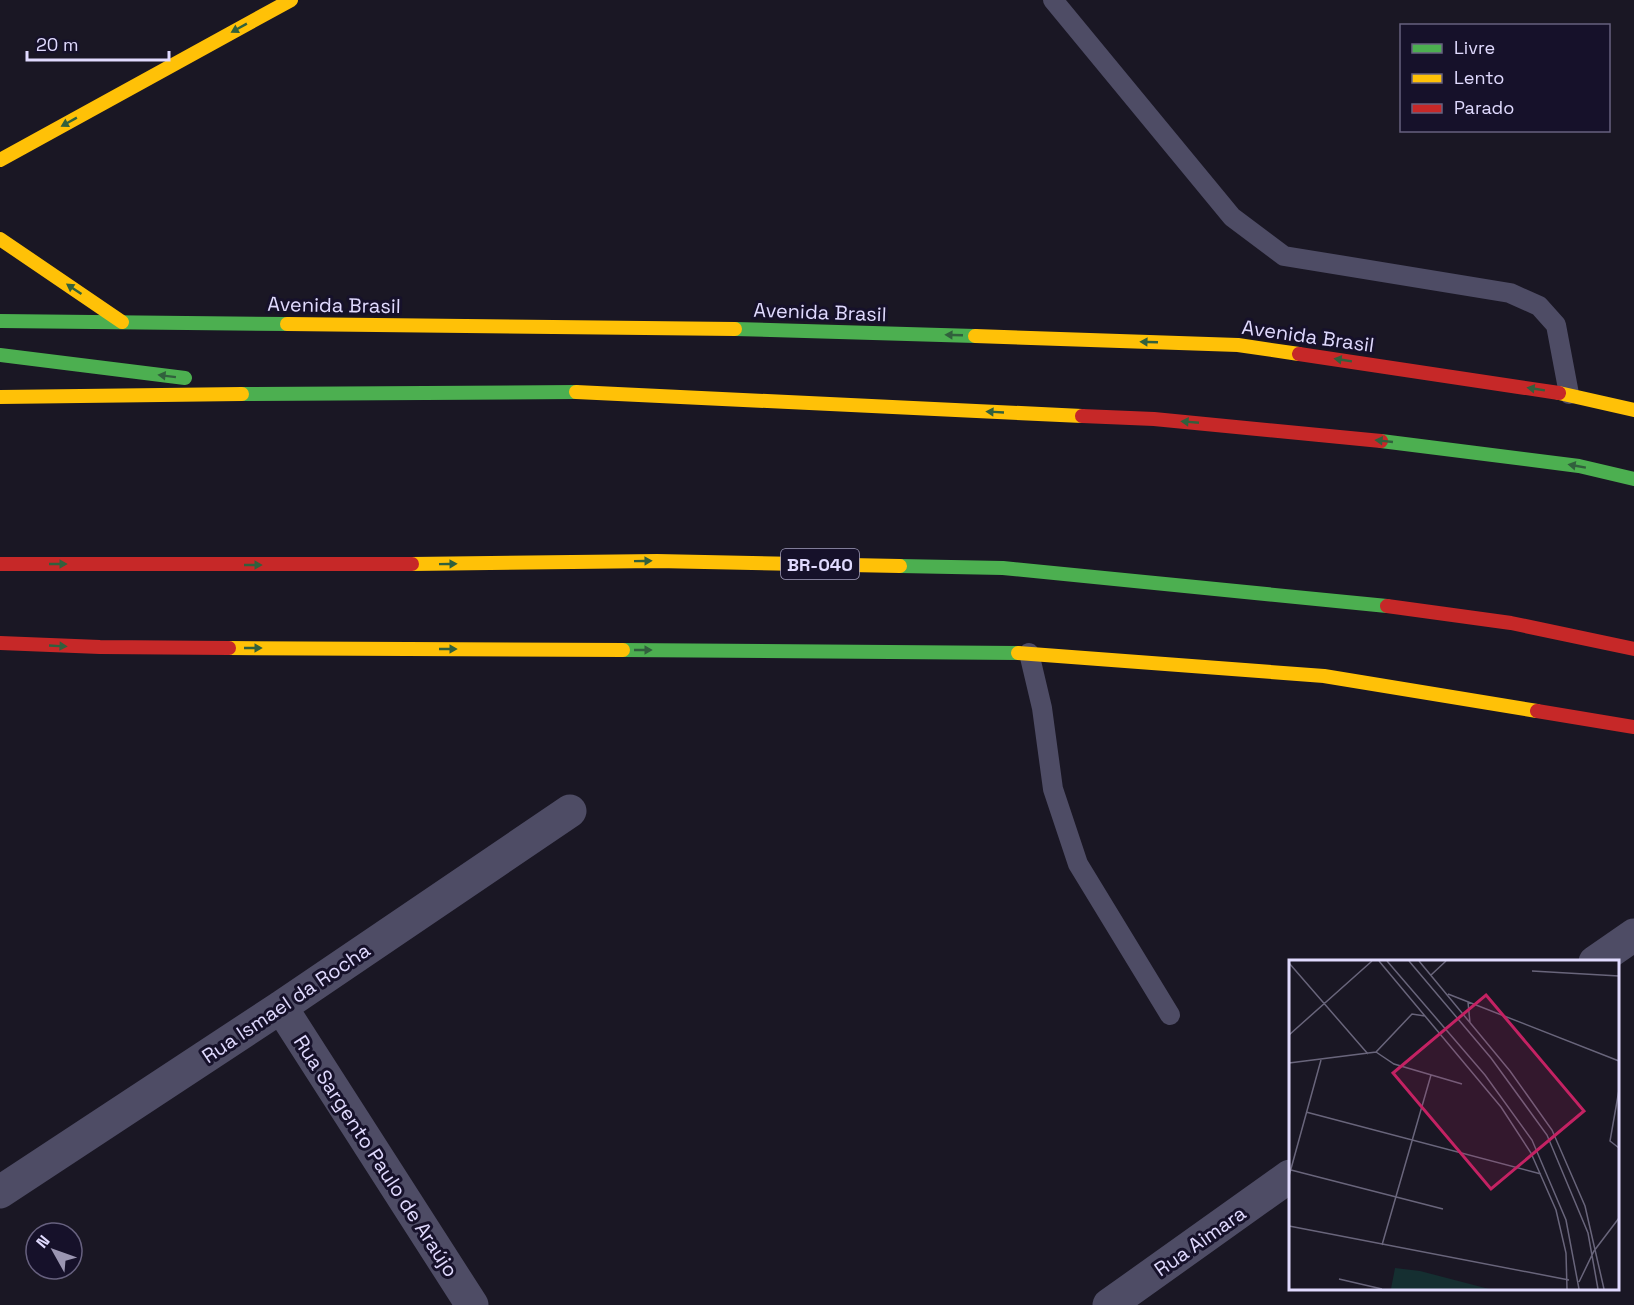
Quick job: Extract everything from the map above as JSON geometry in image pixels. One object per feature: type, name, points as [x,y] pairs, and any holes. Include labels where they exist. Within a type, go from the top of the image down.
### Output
[{"type":"highway","points":[[0,160],[291,0]]},
{"type":"highway","points":[[0,239],[122,322]]},
{"type":"highway","name":"Avenida Brasil","points":[[0,321],[789,330],[1238,345],[1569,394],[1634,410]]},
{"type":"highway","points":[[0,355],[309,394]]},
{"type":"highway","points":[[0,397],[555,391],[1154,419],[1384,441],[1579,466],[1634,479]]},
{"type":"highway","name":"BR-040","points":[[0,564],[313,565],[657,561],[1003,568],[1355,602],[1511,623],[1634,649]]},
{"type":"highway","points":[[0,643],[100,648],[1029,652],[1324,676],[1634,727]]},
{"type":"street","name":"Rua Ismael da Rocha","points":[[0,1192],[281,1007],[570,811]]},
{"type":"street","points":[[1598,960],[1634,935]]},
{"type":"street","name":"Rua Sargento Paulo de Araújo","points":[[281,1007],[472,1305]]},
{"type":"street","name":"Rua Aimara","points":[[1109,1305],[1289,1177]]},
{"type":"lane","points":[[1053,0],[1232,218],[1284,256],[1510,293],[1539,306],[1556,325],[1569,394]]},
{"type":"lane","points":[[1029,652],[1042,708],[1053,789],[1078,864],[1170,1015]]},
{"type":"traffic: fast","points":[[0,321],[287,324]]},
{"type":"traffic: fast","points":[[735,329],[975,336]]},
{"type":"traffic: fast","points":[[0,355],[185,378]]},
{"type":"traffic: fast","points":[[242,394],[576,392]]},
{"type":"traffic: fast","points":[[1381,441],[1579,466],[1634,479]]},
{"type":"traffic: fast","points":[[900,566],[1003,568],[1387,606]]},
{"type":"traffic: fast","points":[[623,650],[1018,653]]},
{"type":"traffic: slow","points":[[0,160],[291,0]]},
{"type":"traffic: slow","points":[[0,239],[122,322]]},
{"type":"traffic: slow","points":[[287,324],[735,329]]},
{"type":"traffic: slow","points":[[975,336],[1238,345],[1299,354]]},
{"type":"traffic: slow","points":[[576,392],[1082,416]]},
{"type":"traffic: slow","points":[[1559,393],[1634,410]]},
{"type":"traffic: slow","points":[[0,397],[242,394]]},
{"type":"traffic: slow","points":[[412,564],[657,561],[900,566]]},
{"type":"traffic: slow","points":[[229,648],[623,650]]},
{"type":"traffic: slow","points":[[1018,653],[1324,676],[1537,711]]},
{"type":"traffic: jam","points":[[1299,354],[1559,393]]},
{"type":"traffic: jam","points":[[1082,416],[1154,419],[1381,441]]},
{"type":"traffic: jam","points":[[0,564],[412,564]]},
{"type":"traffic: jam","points":[[1387,606],[1511,623],[1634,649]]},
{"type":"traffic: jam","points":[[0,643],[100,647],[229,648]]},
{"type":"traffic: jam","points":[[1537,711],[1634,727]]}]
